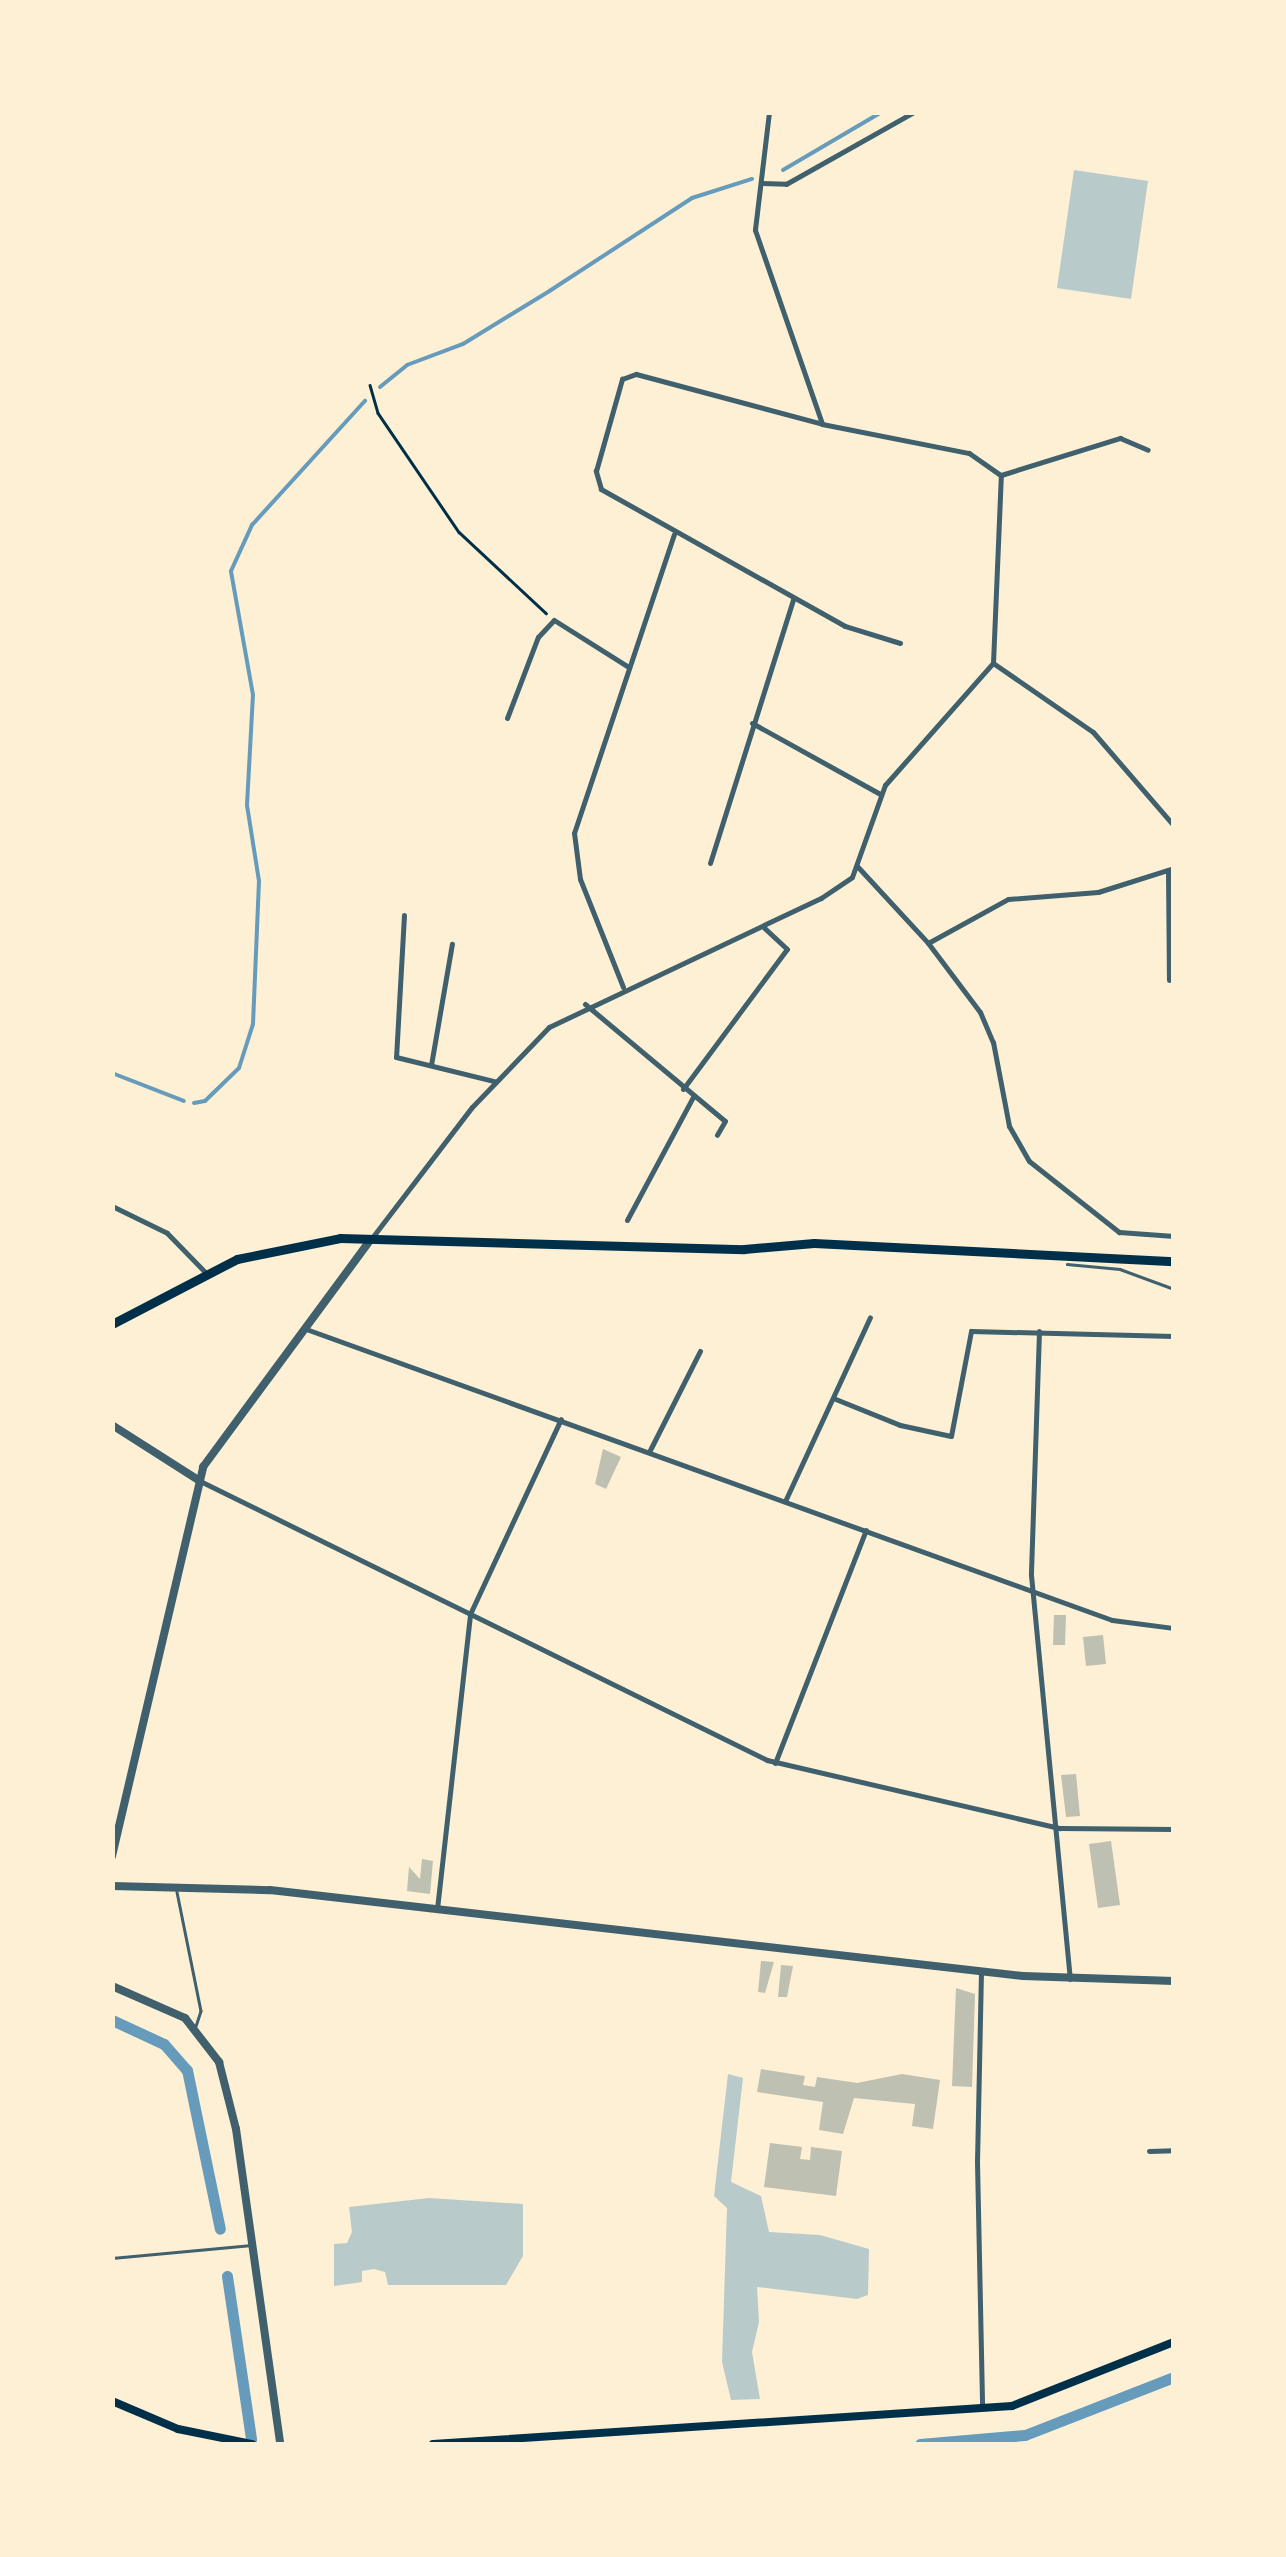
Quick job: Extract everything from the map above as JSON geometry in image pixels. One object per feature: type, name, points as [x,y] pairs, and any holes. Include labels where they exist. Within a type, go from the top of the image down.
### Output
[{"type":"main road","points":[[112,1324],[204,1272],[291,1244],[372,1239],[744,1249],[834,1243],[1174,1261]]},
{"type":"main road","points":[[433,2444],[982,2410],[1043,2398],[1174,2342]]},
{"type":"main road","points":[[112,2401],[178,2430],[252,2444]]},
{"type":"street","points":[[769,112],[754,223],[758,249],[822,424]]},
{"type":"street","points":[[760,183],[786,184],[914,112]]},
{"type":"street","points":[[900,643],[845,626],[793,600],[674,534],[595,480],[622,379],[636,374],[822,424],[969,453],[1002,475]]},
{"type":"street","points":[[1002,475],[1120,438],[1148,450]]},
{"type":"street","points":[[112,1856],[200,1482],[230,1424],[494,1081],[537,1036],[586,1004],[763,927],[837,890],[857,866],[880,794],[992,662],[1002,475]]},
{"type":"street","points":[[623,987],[580,880],[573,845],[626,666],[674,534]]},
{"type":"street","points":[[710,862],[793,600]]},
{"type":"street","points":[[507,718],[538,636],[554,620],[626,666]]},
{"type":"street","points":[[992,662],[1094,732],[1174,826]]},
{"type":"street","points":[[752,723],[880,794]]},
{"type":"street","points":[[857,866],[928,942],[990,1031],[1009,1126],[1029,1161],[1119,1232],[1174,1236]]},
{"type":"street","points":[[928,942],[1008,898],[1098,892],[1171,869],[1169,980]]},
{"type":"street","points":[[404,915],[395,1054],[494,1081]]},
{"type":"street","points":[[684,1089],[787,949],[763,927]]},
{"type":"street","points":[[431,1066],[452,944]]},
{"type":"street","points":[[586,1004],[693,1098],[725,1121],[717,1135]]},
{"type":"street","points":[[627,1220],[693,1098]]},
{"type":"street","points":[[112,1206],[167,1233],[204,1272]]},
{"type":"street","points":[[786,1499],[870,1317]]},
{"type":"street","points":[[306,1328],[786,1499],[1033,1592],[1126,1624],[1174,1628]]},
{"type":"street","points":[[832,1398],[900,1425],[951,1436],[971,1330],[1174,1336]]},
{"type":"street","points":[[1039,1331],[1033,1592],[1060,1828],[1070,1980]]},
{"type":"street","points":[[650,1450],[700,1351]]},
{"type":"street","points":[[437,1910],[470,1614],[562,1419]]},
{"type":"street","points":[[112,1425],[200,1482],[775,1763],[1060,1828],[1174,1829]]},
{"type":"street","points":[[775,1763],[866,1530]]},
{"type":"street","points":[[112,1886],[176,1886],[437,1910],[1070,1980],[1174,1981]]},
{"type":"street","points":[[982,1971],[977,2162],[982,2410]]},
{"type":"street","points":[[112,1986],[196,2028],[219,2062],[252,2244],[280,2444]]},
{"type":"street","points":[[1149,2152],[1174,2150]]},
{"type":"lane","points":[[1067,1264],[1120,1270],[1174,1289]]},
{"type":"lane","points":[[176,1886],[201,2011],[196,2028]]},
{"type":"lane","points":[[112,2258],[252,2244]]},
{"type":"path","points":[[370,385],[378,413],[460,532],[554,620]]},
{"type":"shaded area","points":[[1074,170],[1148,181],[1131,299],[1057,288]]},
{"type":"shaded area","points":[[728,2074],[743,2078],[731,2182],[761,2196],[769,2232],[820,2235],[869,2249],[868,2295],[857,2299],[757,2287],[759,2322],[752,2352],[760,2399],[731,2400],[722,2362],[727,2208],[714,2196]]},
{"type":"shaded area","points":[[429,2198],[523,2204],[523,2256],[506,2285],[388,2285],[385,2272],[374,2269],[362,2271],[362,2282],[334,2286],[334,2244],[347,2243],[352,2232],[349,2207]]},
{"type":"building","points":[[603,1449],[621,1457],[606,1489],[595,1484]]},
{"type":"building","points":[[1054,1615],[1066,1615],[1065,1645],[1053,1645]]},
{"type":"building","points":[[1103,1635],[1106,1664],[1086,1666],[1083,1637]]},
{"type":"building","points":[[1076,1774],[1080,1816],[1066,1817],[1061,1775]]},
{"type":"building","points":[[1111,1841],[1120,1905],[1098,1908],[1089,1844]]},
{"type":"building","points":[[422,1859],[433,1861],[430,1894],[407,1891],[409,1867],[420,1879]]},
{"type":"building","points":[[761,1961],[774,1962],[765,1993],[758,1992]]},
{"type":"building","points":[[781,1965],[793,1966],[787,1997],[778,1997]]},
{"type":"building","points":[[956,1988],[975,1994],[972,2087],[952,2086]]},
{"type":"building","points":[[761,2069],[805,2076],[803,2085],[815,2087],[817,2077],[857,2083],[902,2074],[940,2080],[933,2129],[912,2126],[915,2104],[854,2098],[843,2134],[819,2130],[823,2102],[757,2092]]},
{"type":"building","points":[[770,2143],[802,2147],[800,2159],[810,2160],[811,2147],[842,2151],[836,2196],[764,2187]]},
{"type":"waterway","points":[[783,170],[882,112]]},
{"type":"waterway","points":[[380,387],[407,365],[463,344],[692,198],[752,179]]},
{"type":"waterway","points":[[194,1103],[205,1101],[239,1068],[253,1024],[259,881],[247,805],[253,695],[231,571],[252,525],[365,401]]},
{"type":"waterway","points":[[112,1073],[184,1101]]},
{"type":"waterway","points":[[112,2020],[164,2044],[187,2070],[220,2229]]},
{"type":"waterway","points":[[227,2276],[251,2439]]},
{"type":"waterway","points":[[920,2444],[1025,2435],[1174,2377]]}]
